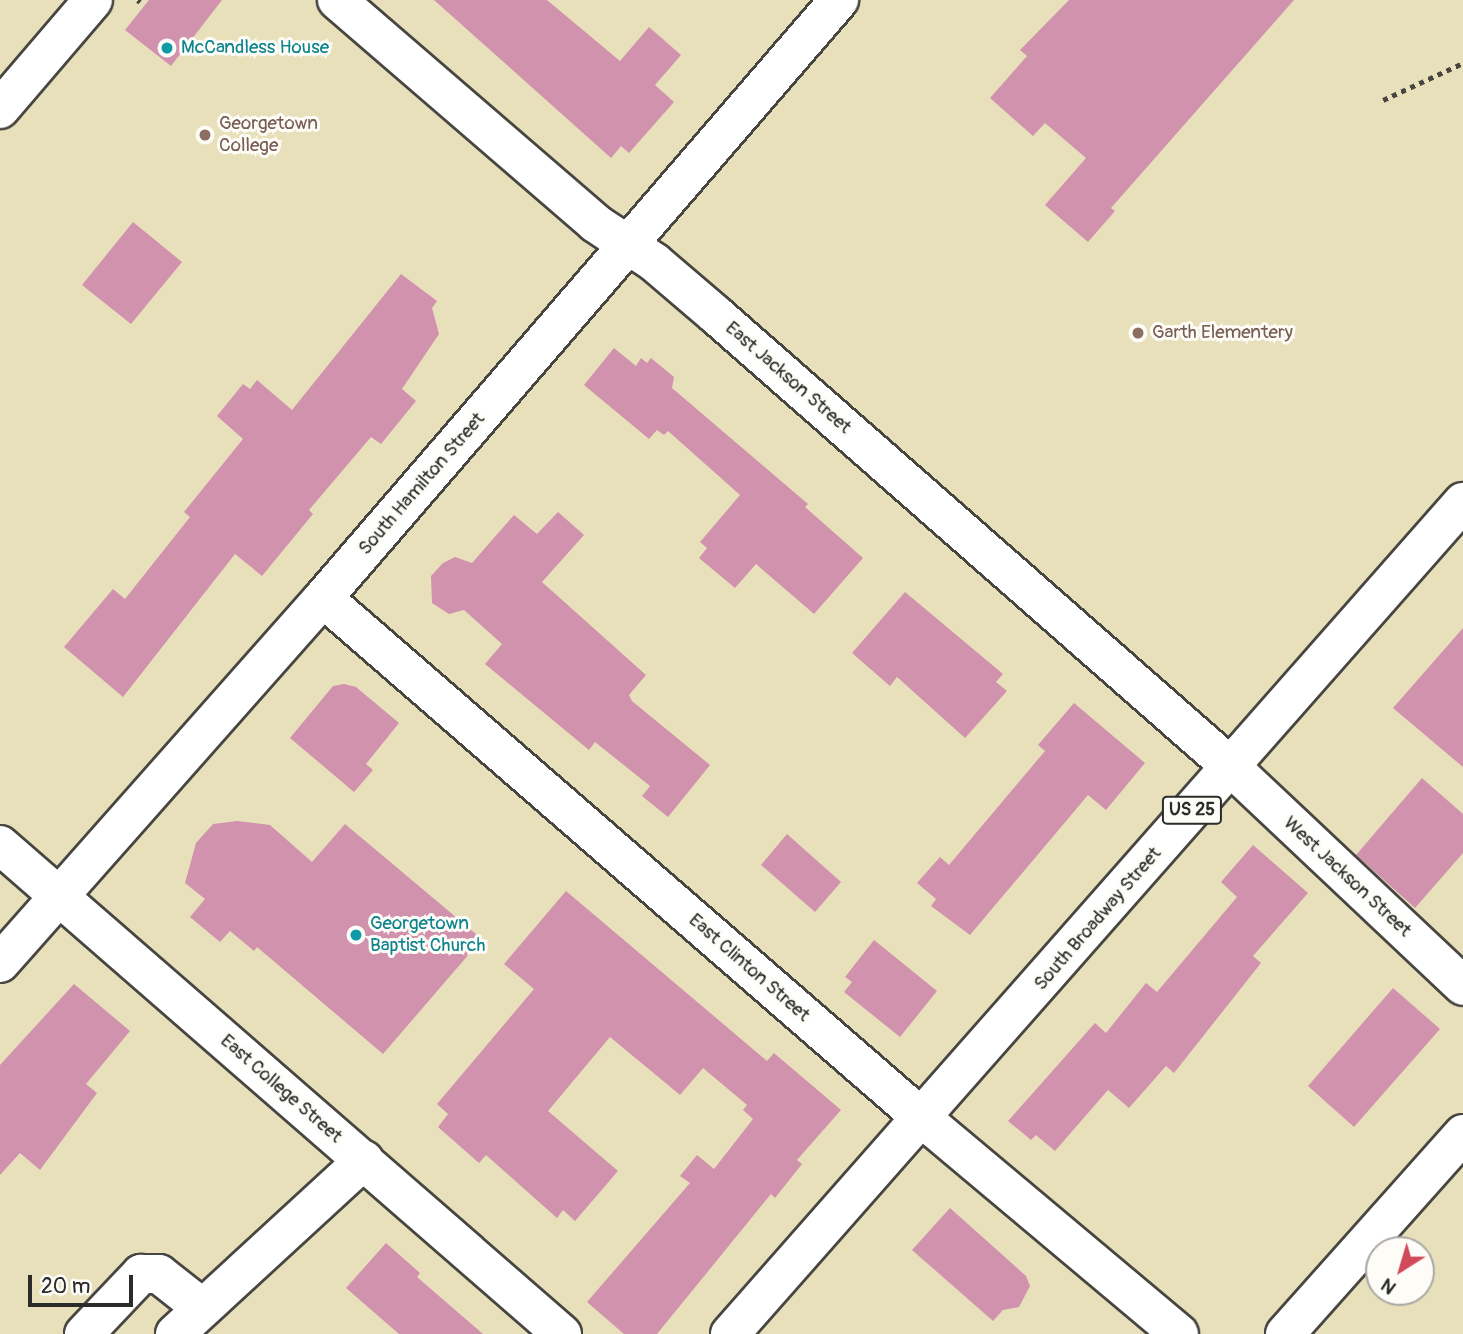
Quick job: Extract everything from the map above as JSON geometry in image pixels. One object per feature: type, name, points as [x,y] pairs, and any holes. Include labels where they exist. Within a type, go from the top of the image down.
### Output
[{"type":"street","points":[[0,109],[93,0]]},
{"type":"street","name":"East Jackson Street","points":[[337,0],[466,115],[628,245],[654,262],[1231,767]]},
{"type":"street","name":"South Hamilton Street","points":[[0,963],[323,598],[839,0]]},
{"type":"street","name":"South Broadway Street","points":[[730,1334],[923,1119],[1463,502]]},
{"type":"street","name":"East Clinton Street","points":[[323,598],[923,1119],[1179,1334]]},
{"type":"street","name":"West Jackson Street","points":[[1231,767],[1463,986]]},
{"type":"street","name":"East College Street","points":[[0,845],[562,1334]]},
{"type":"street","points":[[1284,1334],[1463,1134]]},
{"type":"street","points":[[175,1334],[201,1307],[364,1160]]},
{"type":"street","points":[[84,1334],[141,1274],[159,1274],[201,1307]]},
{"type":"path","points":[[1383,100],[1463,63]]},
{"type":"building","name":"McCandless House","points":[[149,0],[222,0],[171,66],[125,30]]},
{"type":"building","points":[[434,0],[547,0],[620,61],[649,27],[681,55],[655,85],[674,102],[629,153],[621,146],[611,158]]},
{"type":"building","points":[[1069,0],[1294,0],[1111,208],[1115,211],[1088,242],[1045,205],[1086,158],[1045,123],[1033,136],[990,98],[1027,56],[1020,50]]},
{"type":"building","points":[[133,222],[182,262],[131,324],[82,285]]},
{"type":"building","points":[[401,274],[437,301],[432,308],[439,334],[402,389],[416,401],[381,444],[371,437],[309,510],[313,514],[262,576],[235,554],[123,697],[64,647],[113,589],[125,599],[190,517],[184,512],[243,439],[217,416],[243,384],[250,389],[257,380],[292,410]]},
{"type":"building","points":[[614,348],[636,366],[641,358],[647,363],[651,358],[674,377],[672,388],[808,504],[805,507],[863,558],[814,614],[756,564],[735,588],[699,558],[707,548],[700,542],[740,495],[668,431],[664,435],[657,430],[649,439],[584,385]]},
{"type":"building","points":[[558,512],[584,535],[542,582],[646,675],[629,695],[632,701],[710,765],[668,817],[642,796],[650,786],[595,742],[589,750],[485,664],[502,644],[464,610],[449,614],[432,603],[431,576],[443,563],[455,557],[472,563],[514,515],[537,534]]},
{"type":"building","points":[[905,592],[1003,674],[996,682],[1007,691],[965,738],[897,677],[890,686],[852,653]]},
{"type":"building","points":[[1463,628],[1463,767],[1393,708]]},
{"type":"building","points":[[344,684],[356,687],[399,723],[366,764],[373,770],[354,792],[290,738],[333,686]]},
{"type":"building","points":[[1074,703],[1145,763],[1106,810],[1088,795],[970,935],[931,906],[936,899],[917,883],[940,857],[949,865],[1045,751],[1038,745]]},
{"type":"building","points":[[1422,778],[1463,814],[1463,853],[1415,908],[1356,855]]},
{"type":"building","name":"Georgetown Baptist Church","points":[[237,821],[270,825],[312,862],[345,824],[482,939],[383,1054],[257,947],[254,951],[230,931],[220,942],[190,917],[205,899],[185,883],[196,843],[213,824]]},
{"type":"building","points":[[787,834],[841,882],[815,912],[761,865]]},
{"type":"building","points":[[1253,845],[1308,893],[1253,956],[1261,963],[1174,1073],[1166,1066],[1129,1108],[1108,1090],[1055,1151],[1036,1135],[1031,1140],[1008,1121],[1095,1023],[1106,1033],[1146,983],[1157,992],[1237,897],[1221,882]]},
{"type":"building","points":[[566,891],[767,1061],[774,1053],[841,1110],[797,1160],[802,1164],[775,1198],[771,1194],[657,1334],[624,1334],[587,1302],[690,1183],[680,1176],[697,1155],[714,1169],[753,1119],[743,1110],[747,1105],[703,1068],[680,1095],[610,1037],[548,1111],[618,1171],[575,1221],[563,1210],[557,1218],[486,1155],[479,1163],[438,1127],[448,1114],[437,1104],[534,989],[504,964]]},
{"type":"building","points":[[874,940],[937,991],[900,1037],[844,992],[852,982],[845,977]]},
{"type":"building","points":[[74,984],[130,1031],[86,1084],[97,1093],[40,1170],[20,1153],[0,1175],[0,1065]]},
{"type":"building","points":[[1393,988],[1440,1029],[1354,1127],[1308,1086]]},
{"type":"building","points":[[950,1208],[1026,1276],[1030,1286],[1019,1307],[1003,1310],[993,1321],[912,1250]]},
{"type":"building","points":[[386,1243],[420,1273],[417,1277],[483,1334],[399,1334],[346,1288]]},
{"type":"place","name":"McCandless House","points":[[167,48]]},
{"type":"place","name":"Georgetown College","points":[[205,135]]},
{"type":"place","name":"Garth Elementery","points":[[1138,333]]},
{"type":"place","name":"Georgetown Baptist Church","points":[[356,935]]}]
